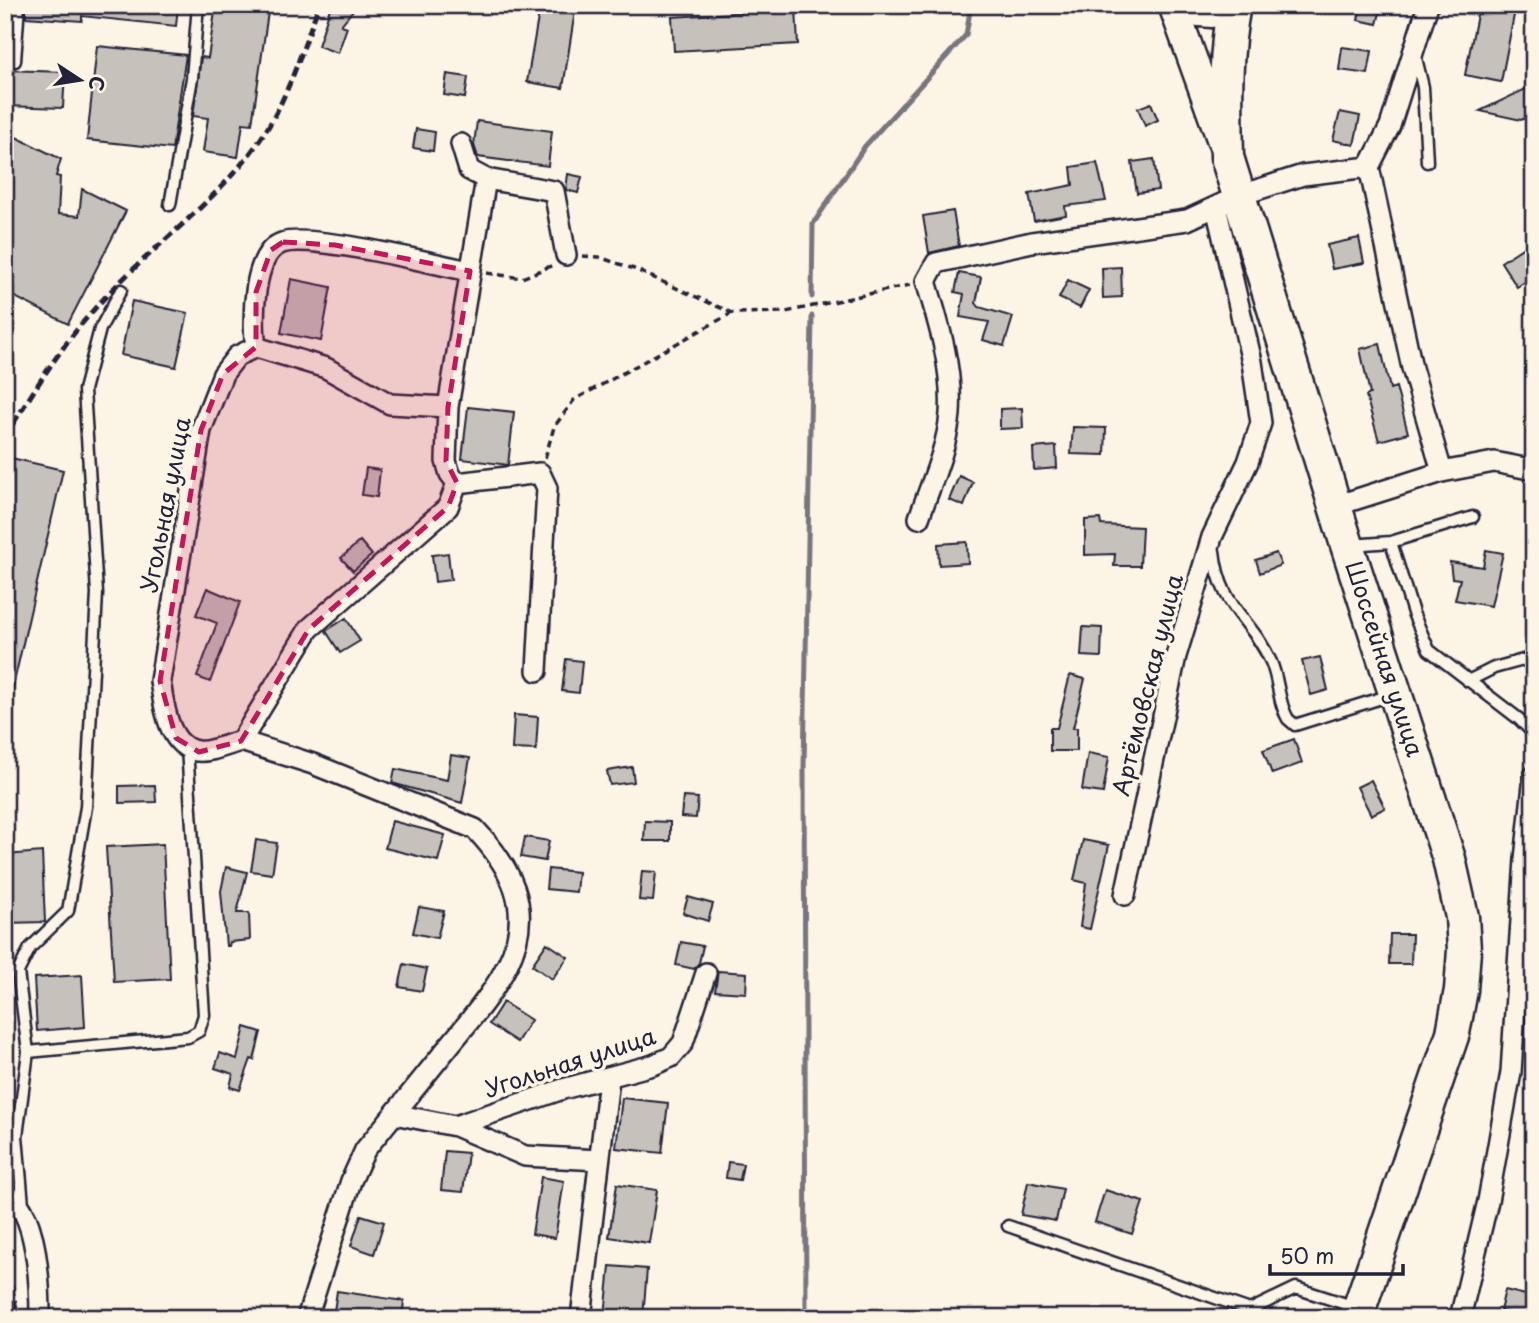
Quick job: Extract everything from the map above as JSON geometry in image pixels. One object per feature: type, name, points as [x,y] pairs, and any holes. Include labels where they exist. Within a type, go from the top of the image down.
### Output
[{"type":"main road","points":[[1174,8],[1212,13],[1234,6],[1229,32],[1226,92],[1227,157]]},
{"type":"main road","name":"Шоссейная улица","points":[[1174,8],[1227,157],[1228,201],[1335,506],[1449,859],[1462,917],[1464,950],[1453,1032],[1364,1315]]},
{"type":"street","points":[[1429,5],[1390,127],[1369,167],[1412,368],[1442,472]]},
{"type":"street","points":[[461,144],[469,170],[486,179],[554,191],[566,255]]},
{"type":"street","points":[[919,519],[950,415],[948,372],[940,328],[926,281],[936,263],[1032,242],[1187,220],[1228,201],[1303,175],[1369,167]]},
{"type":"street","points":[[457,483],[450,474],[446,461],[449,407],[486,179]]},
{"type":"street","name":"Артёмовская улица","points":[[1125,895],[1176,656],[1212,537],[1248,462],[1261,422],[1228,201]]},
{"type":"street","points":[[449,407],[390,404],[326,369],[256,347],[252,323],[262,269],[271,250],[283,242],[306,242],[385,253],[470,271]]},
{"type":"street","name":"Угольная улица","points":[[187,747],[176,738],[164,709],[160,681],[201,430],[223,374],[237,356],[256,347]]},
{"type":"street","points":[[1335,506],[1442,472],[1494,462],[1534,471]]},
{"type":"street","points":[[457,483],[540,473],[547,488],[537,671]]},
{"type":"street","points":[[241,741],[309,629],[447,507],[457,483]]},
{"type":"street","points":[[187,747],[199,752],[241,741],[313,764],[475,829],[495,850],[517,897],[520,921],[516,946],[496,989],[365,1150],[351,1181],[307,1318]]},
{"type":"street","points":[[1460,1318],[1488,1201],[1511,1072],[1534,775]]},
{"type":"street","name":"Угольная улица","points":[[394,1114],[455,1126],[671,1057],[690,1029],[706,973]]},
{"type":"street","points":[[582,1318],[609,1079]]},
{"type":"street","points":[[455,1126],[525,1156],[599,1160]]},
{"type":"street","points":[[5,1196],[23,1209],[40,1280],[40,1318]]},
{"type":"lane","points":[[15,61],[19,5]]},
{"type":"lane","points":[[170,205],[192,78],[198,5]]},
{"type":"lane","points":[[1414,50],[1423,87],[1426,162]]},
{"type":"lane","points":[[23,1209],[17,1136],[28,1052],[18,972],[30,948],[68,911],[86,807],[97,593],[84,390],[100,330],[121,290]]},
{"type":"lane","points":[[1347,545],[1391,542],[1473,517]]},
{"type":"lane","points":[[1212,537],[1216,573],[1227,600],[1270,659],[1288,719],[1295,724],[1395,694]]},
{"type":"lane","points":[[1391,542],[1413,613],[1429,650],[1519,719],[1534,734]]},
{"type":"lane","points":[[1468,681],[1494,668],[1534,657]]},
{"type":"lane","points":[[28,1052],[188,1037],[199,1031],[204,1015],[187,747]]},
{"type":"lane","points":[[1008,1226],[1250,1310],[1296,1288],[1364,1315]]},
{"type":"path","points":[[470,271],[522,278],[546,270],[566,255],[599,257],[732,313],[786,312],[926,281]]},
{"type":"path","points":[[540,473],[554,427],[574,400],[732,313]]},
{"type":"highlighted area","points":[[283,242],[335,245],[470,271],[448,407],[446,461],[457,483],[448,507],[309,629],[241,741],[199,752],[176,738],[160,681],[201,430],[223,374],[256,347],[256,292],[271,250]]},
{"type":"building","points":[[26,5],[178,5],[176,26],[82,16],[82,21],[26,17]]},
{"type":"building","points":[[216,5],[269,5],[252,124],[243,123],[238,157],[203,152],[208,118],[193,116],[201,57],[208,58]]},
{"type":"building","points":[[331,5],[357,5],[341,25],[347,27],[338,53],[318,46]]},
{"type":"building","points":[[1361,5],[1382,5],[1377,24],[1358,20]]},
{"type":"building","points":[[1479,5],[1516,5],[1501,82],[1465,75]]},
{"type":"building","points":[[540,6],[575,11],[563,88],[527,82]]},
{"type":"building","points":[[796,9],[798,44],[674,51],[672,17]]},
{"type":"building","points":[[97,46],[186,55],[172,149],[87,140]]},
{"type":"building","points":[[1342,47],[1372,51],[1368,74],[1339,70]]},
{"type":"building","points":[[5,70],[65,72],[63,108],[5,106]]},
{"type":"building","points":[[447,74],[468,77],[465,98],[444,95]]},
{"type":"building","points":[[1534,85],[1534,114],[1521,120],[1480,111]]},
{"type":"building","points":[[1151,103],[1158,120],[1145,126],[1138,108]]},
{"type":"building","points":[[1340,112],[1360,116],[1354,145],[1333,140]]},
{"type":"building","points":[[477,121],[552,131],[548,166],[478,157],[474,145]]},
{"type":"building","points":[[416,129],[435,132],[433,151],[413,148]]},
{"type":"building","points":[[16,137],[61,159],[56,176],[60,177],[58,214],[79,216],[82,189],[126,211],[68,324],[5,292],[5,160]]},
{"type":"building","points":[[1154,159],[1158,190],[1137,193],[1132,162]]},
{"type":"building","points":[[1097,163],[1106,201],[1065,206],[1066,215],[1034,221],[1029,194],[1073,185],[1071,167]]},
{"type":"building","points":[[568,174],[582,177],[578,193],[566,190]]},
{"type":"building","points":[[953,211],[959,246],[929,253],[923,216]]},
{"type":"building","points":[[1359,238],[1364,263],[1332,269],[1327,245]]},
{"type":"building","points":[[1524,247],[1534,263],[1534,276],[1517,287],[1501,262]]},
{"type":"building","points":[[1121,267],[1122,297],[1103,298],[1102,268]]},
{"type":"building","points":[[959,273],[981,277],[976,303],[979,307],[1013,317],[1004,346],[983,340],[989,322],[960,317],[964,294],[955,292]]},
{"type":"building","points":[[291,279],[331,287],[321,341],[281,333]]},
{"type":"building","points":[[1068,280],[1089,290],[1080,308],[1059,298]]},
{"type":"building","points":[[132,301],[188,313],[176,367],[121,355]]},
{"type":"building","points":[[1380,344],[1390,389],[1396,387],[1408,433],[1379,441],[1366,396],[1370,394],[1360,349]]},
{"type":"building","points":[[468,407],[514,412],[508,465],[462,459]]},
{"type":"building","points":[[1022,408],[1023,428],[1000,429],[1000,409]]},
{"type":"building","points":[[1073,427],[1106,428],[1105,455],[1071,454]]},
{"type":"building","points":[[1056,446],[1057,468],[1034,470],[1033,448]]},
{"type":"building","points":[[7,457],[63,470],[11,695],[5,694]]},
{"type":"building","points":[[366,468],[380,470],[377,497],[362,495]]},
{"type":"building","points":[[959,476],[973,482],[964,506],[949,500]]},
{"type":"building","points":[[1100,519],[1101,525],[1142,527],[1140,566],[1114,566],[1115,554],[1085,555],[1085,520]]},
{"type":"building","points":[[360,541],[372,555],[353,571],[341,558]]},
{"type":"building","points":[[967,542],[968,563],[939,565],[938,544]]},
{"type":"building","points":[[1486,550],[1503,553],[1491,606],[1455,600],[1460,579],[1452,578],[1450,562],[1483,567]]},
{"type":"building","points":[[448,553],[451,580],[435,582],[432,555]]},
{"type":"building","points":[[1276,553],[1281,565],[1260,573],[1256,560]]},
{"type":"building","points":[[207,588],[240,602],[210,682],[197,677],[217,623],[196,615]]},
{"type":"building","points":[[346,618],[360,641],[340,653],[326,631]]},
{"type":"building","points":[[1083,627],[1102,628],[1101,657],[1081,656]]},
{"type":"building","points":[[1320,657],[1328,690],[1311,695],[1302,661]]},
{"type":"building","points":[[566,659],[582,661],[579,693],[562,691]]},
{"type":"building","points":[[1070,675],[1085,679],[1073,728],[1077,728],[1077,751],[1050,751],[1050,728],[1057,728]]},
{"type":"building","points":[[514,715],[538,717],[536,750],[512,749]]},
{"type":"building","points":[[1294,739],[1302,763],[1272,774],[1263,750]]},
{"type":"building","points":[[1088,753],[1109,757],[1103,793],[1082,790]]},
{"type":"building","points":[[451,755],[470,758],[462,803],[392,783],[395,769],[447,780]]},
{"type":"building","points":[[632,767],[634,782],[610,785],[607,771]]},
{"type":"building","points":[[1371,780],[1385,808],[1371,815],[1357,787]]},
{"type":"building","points":[[155,785],[156,802],[119,803],[119,786]]},
{"type":"building","points":[[683,797],[698,798],[696,818],[681,817]]},
{"type":"building","points":[[392,821],[445,835],[438,861],[385,848]]},
{"type":"building","points":[[645,821],[670,822],[670,841],[644,841]]},
{"type":"building","points":[[525,837],[549,841],[545,861],[521,857]]},
{"type":"building","points":[[256,840],[277,843],[272,874],[251,871]]},
{"type":"building","points":[[1083,840],[1109,845],[1090,929],[1080,927],[1086,883],[1074,880]]},
{"type":"building","points":[[163,844],[170,979],[114,982],[106,847]]},
{"type":"building","points":[[42,852],[45,922],[5,923],[5,855]]},
{"type":"building","points":[[226,867],[247,872],[237,913],[249,913],[250,940],[230,942],[229,946],[226,946],[221,891]]},
{"type":"building","points":[[548,869],[578,872],[576,892],[546,889]]},
{"type":"building","points":[[642,871],[656,872],[653,901],[639,900]]},
{"type":"building","points":[[688,897],[713,904],[708,921],[683,913]]},
{"type":"building","points":[[419,907],[444,911],[437,938],[413,933]]},
{"type":"building","points":[[1390,934],[1412,934],[1411,964],[1389,964]]},
{"type":"building","points":[[681,942],[703,946],[699,963],[694,969],[676,965]]},
{"type":"building","points":[[547,943],[568,957],[552,979],[532,965]]},
{"type":"building","points":[[404,964],[427,969],[422,991],[399,987]]},
{"type":"building","points":[[718,971],[747,973],[746,993],[715,991]]},
{"type":"building","points":[[82,975],[85,1027],[37,1031],[34,978]]},
{"type":"building","points":[[503,1002],[531,1020],[517,1042],[489,1024]]},
{"type":"building","points":[[245,1027],[261,1032],[254,1060],[251,1059],[240,1090],[230,1087],[233,1074],[215,1068],[220,1053],[237,1059]]},
{"type":"building","points":[[622,1098],[668,1103],[662,1153],[616,1148]]},
{"type":"building","points":[[445,1151],[468,1153],[463,1192],[441,1190]]},
{"type":"building","points":[[728,1162],[743,1164],[740,1180],[726,1178]]},
{"type":"building","points":[[541,1177],[564,1181],[555,1238],[532,1234]]},
{"type":"building","points":[[1028,1182],[1063,1189],[1056,1221],[1021,1215]]},
{"type":"building","points":[[617,1184],[657,1190],[649,1243],[609,1237]]},
{"type":"building","points":[[1105,1190],[1143,1202],[1132,1234],[1095,1222]]},
{"type":"building","points":[[361,1215],[384,1222],[374,1254],[351,1246]]},
{"type":"building","points":[[610,1266],[647,1269],[643,1318],[605,1316]]},
{"type":"building","points":[[1505,1290],[1534,1297],[1530,1317],[1500,1311]]},
{"type":"building","points":[[337,1291],[404,1301],[402,1318],[333,1318]]},
{"type":"waterway","points":[[812,297],[813,224],[865,146],[966,35],[971,5]]},
{"type":"waterway","points":[[806,1318],[804,767],[812,316]]},
{"type":"railway","points":[[5,437],[55,359],[90,314],[208,200],[252,151],[270,124],[284,95],[319,5]]},
{"type":"railway","points":[[5,1256],[18,1318]]}]
